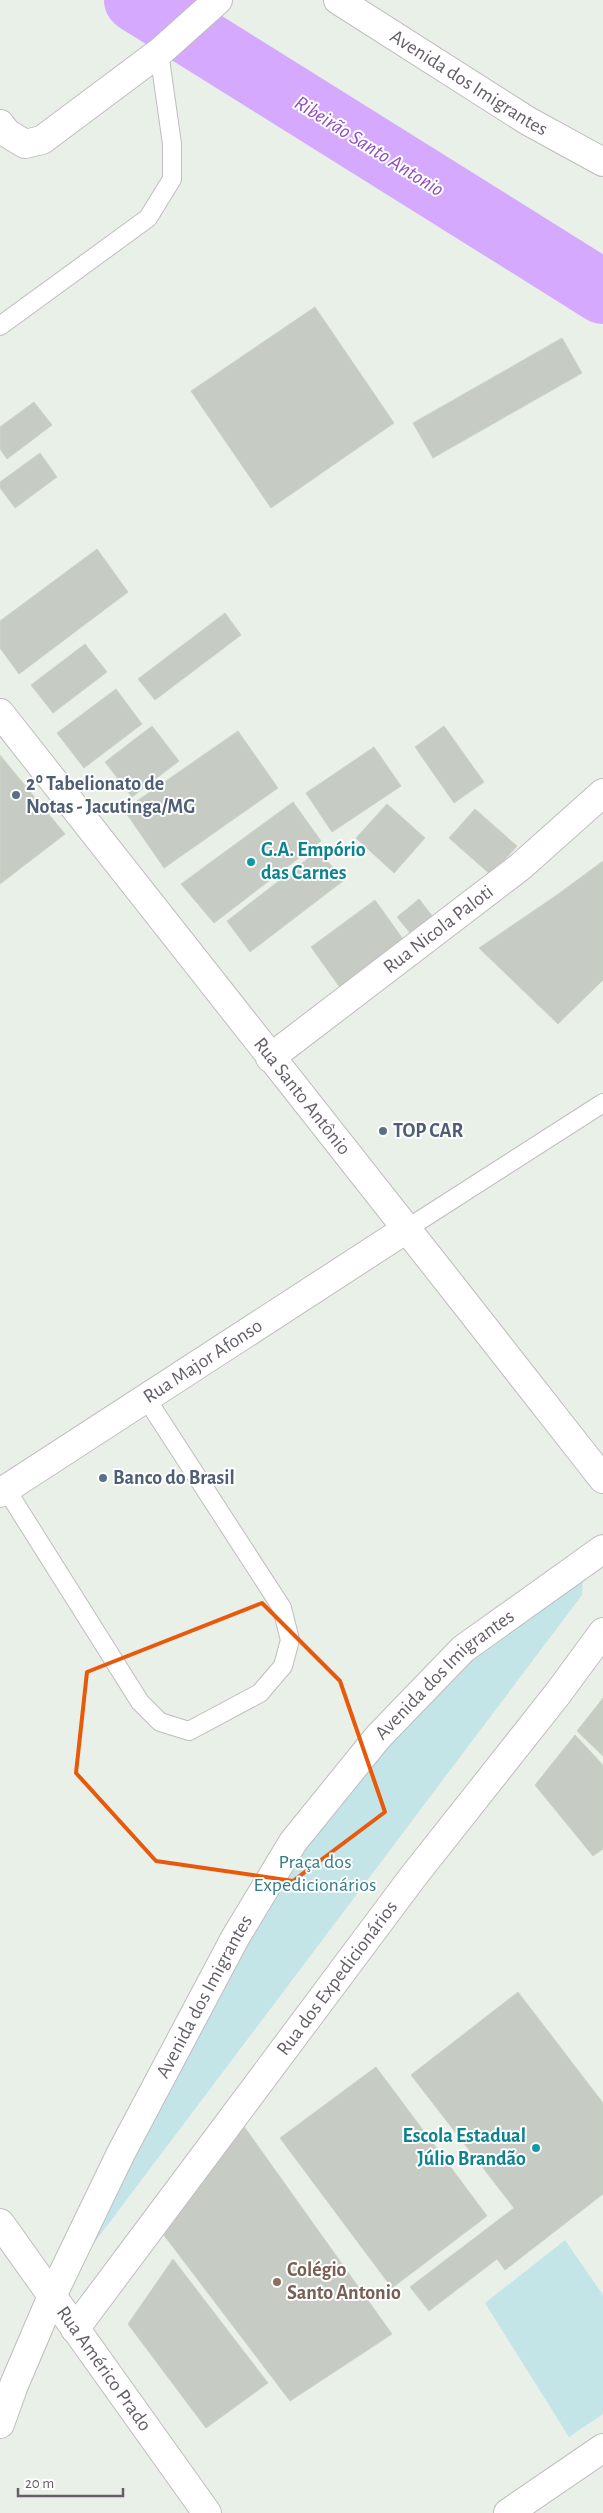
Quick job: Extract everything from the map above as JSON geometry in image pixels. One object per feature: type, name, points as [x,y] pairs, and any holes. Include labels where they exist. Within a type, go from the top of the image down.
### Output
[{"type":"street","name":"Avenida dos Imigrantes","points":[[338,0],[528,121],[603,162]]},
{"type":"street","points":[[0,124],[7,133],[25,144],[42,140],[160,52],[216,2]]},
{"type":"street","name":"Rua Santo Antônio","points":[[0,713],[270,1058],[408,1228],[603,1479]]},
{"type":"street","name":"Rua Nicola Paloti","points":[[270,1058],[520,867],[603,793]]},
{"type":"street","name":"Rua Major Afonso","points":[[3,1491],[408,1228]]},
{"type":"street","name":"Avenida dos Imigrantes","points":[[0,2424],[14,2385],[52,2296],[121,2153],[235,1938],[293,1842],[378,1737],[463,1649],[603,1549]]},
{"type":"street","name":"Rua dos Expedicionários","points":[[75,2329],[412,1878],[559,1692],[603,1632]]},
{"type":"street","name":"Rua Américo Prado","points":[[0,2224],[207,2513]]},
{"type":"street","points":[[508,2513],[603,2448]]},
{"type":"lane","points":[[0,326],[148,218],[172,179],[172,144],[160,52]]},
{"type":"lane","points":[[408,1228],[603,1103]]},
{"type":"lane","points":[[3,1491],[140,1702],[160,1722],[189,1731],[260,1693],[283,1666],[290,1640],[282,1608],[146,1398]]},
{"type":"highlighted area","points":[[262,1603],[340,1681],[385,1812],[293,1881],[156,1861],[76,1773],[87,1672]]},
{"type":"green space","name":"Praça dos Expedicionários","points":[[584,1564],[582,1595],[67,2279],[99,2166],[277,1846],[385,1715]]},
{"type":"green space","points":[[565,2240],[603,2295],[603,2414],[569,2437],[485,2303]]},
{"type":"building","points":[[315,307],[394,423],[271,508],[191,391]]},
{"type":"building","points":[[562,338],[582,373],[433,458],[413,423]]},
{"type":"building","points":[[34,402],[52,425],[7,459],[0,449],[0,427]]},
{"type":"building","points":[[40,453],[57,477],[15,508],[0,488],[0,482]]},
{"type":"building","points":[[97,549],[128,592],[19,674],[0,648],[0,621]]},
{"type":"building","points":[[225,613],[241,635],[155,700],[138,679]]},
{"type":"building","points":[[85,644],[107,672],[53,713],[31,685]]},
{"type":"building","points":[[116,689],[142,724],[84,768],[57,733]]},
{"type":"building","points":[[152,726],[179,761],[132,797],[105,762]]},
{"type":"building","points":[[444,726],[484,782],[454,803],[415,747]]},
{"type":"building","points":[[238,731],[278,788],[164,868],[124,810]]},
{"type":"building","points":[[374,747],[401,786],[332,832],[306,793]]},
{"type":"building","name":"2⁰ Tabelionato de Notas - Jacutinga/MG","points":[[0,755],[65,834],[0,884]]},
{"type":"building","name":"G.A. Empório das Carnes","points":[[293,802],[321,841],[214,923],[181,884]]},
{"type":"building","points":[[387,804],[425,838],[394,873],[356,838]]},
{"type":"building","points":[[475,809],[517,846],[491,875],[449,838]]},
{"type":"building","points":[[319,850],[343,881],[250,952],[227,921]]},
{"type":"building","points":[[603,861],[603,980],[558,1024],[479,948]]},
{"type":"building","points":[[419,899],[437,922],[416,940],[397,917]]},
{"type":"building","points":[[375,900],[405,942],[341,989],[311,947]]},
{"type":"building","points":[[603,1698],[603,1756],[577,1731]]},
{"type":"building","points":[[575,1735],[603,1765],[603,1849],[593,1856],[535,1785]]},
{"type":"building","name":"Escola Estadual Júlio Brandão","points":[[518,1992],[603,2103],[603,2194],[505,2270],[497,2259],[429,2311],[410,2287],[514,2208],[411,2075]]},
{"type":"building","points":[[376,2067],[487,2216],[392,2288],[280,2138]]},
{"type":"building","name":"Colégio Santo Antonio","points":[[243,2125],[392,2334],[290,2401],[160,2230]]},
{"type":"building","points":[[173,2259],[268,2383],[206,2428],[128,2324]]},
{"type":"waterway","name":"Ribeirão Santo Antonio","points":[[136,0],[603,292]]},
{"type":"place","name":"2⁰ Tabelionato de Notas - Jacutinga/MG","points":[[16,795]]},
{"type":"place","name":"G.A. Empório das Carnes","points":[[251,862]]},
{"type":"place","name":"TOP CAR","points":[[383,1131]]},
{"type":"place","name":"Banco do Brasil","points":[[103,1478]]},
{"type":"place","name":"Escola Estadual Júlio Brandão","points":[[536,2148]]},
{"type":"place","name":"Colégio Santo Antonio","points":[[277,2282]]}]
